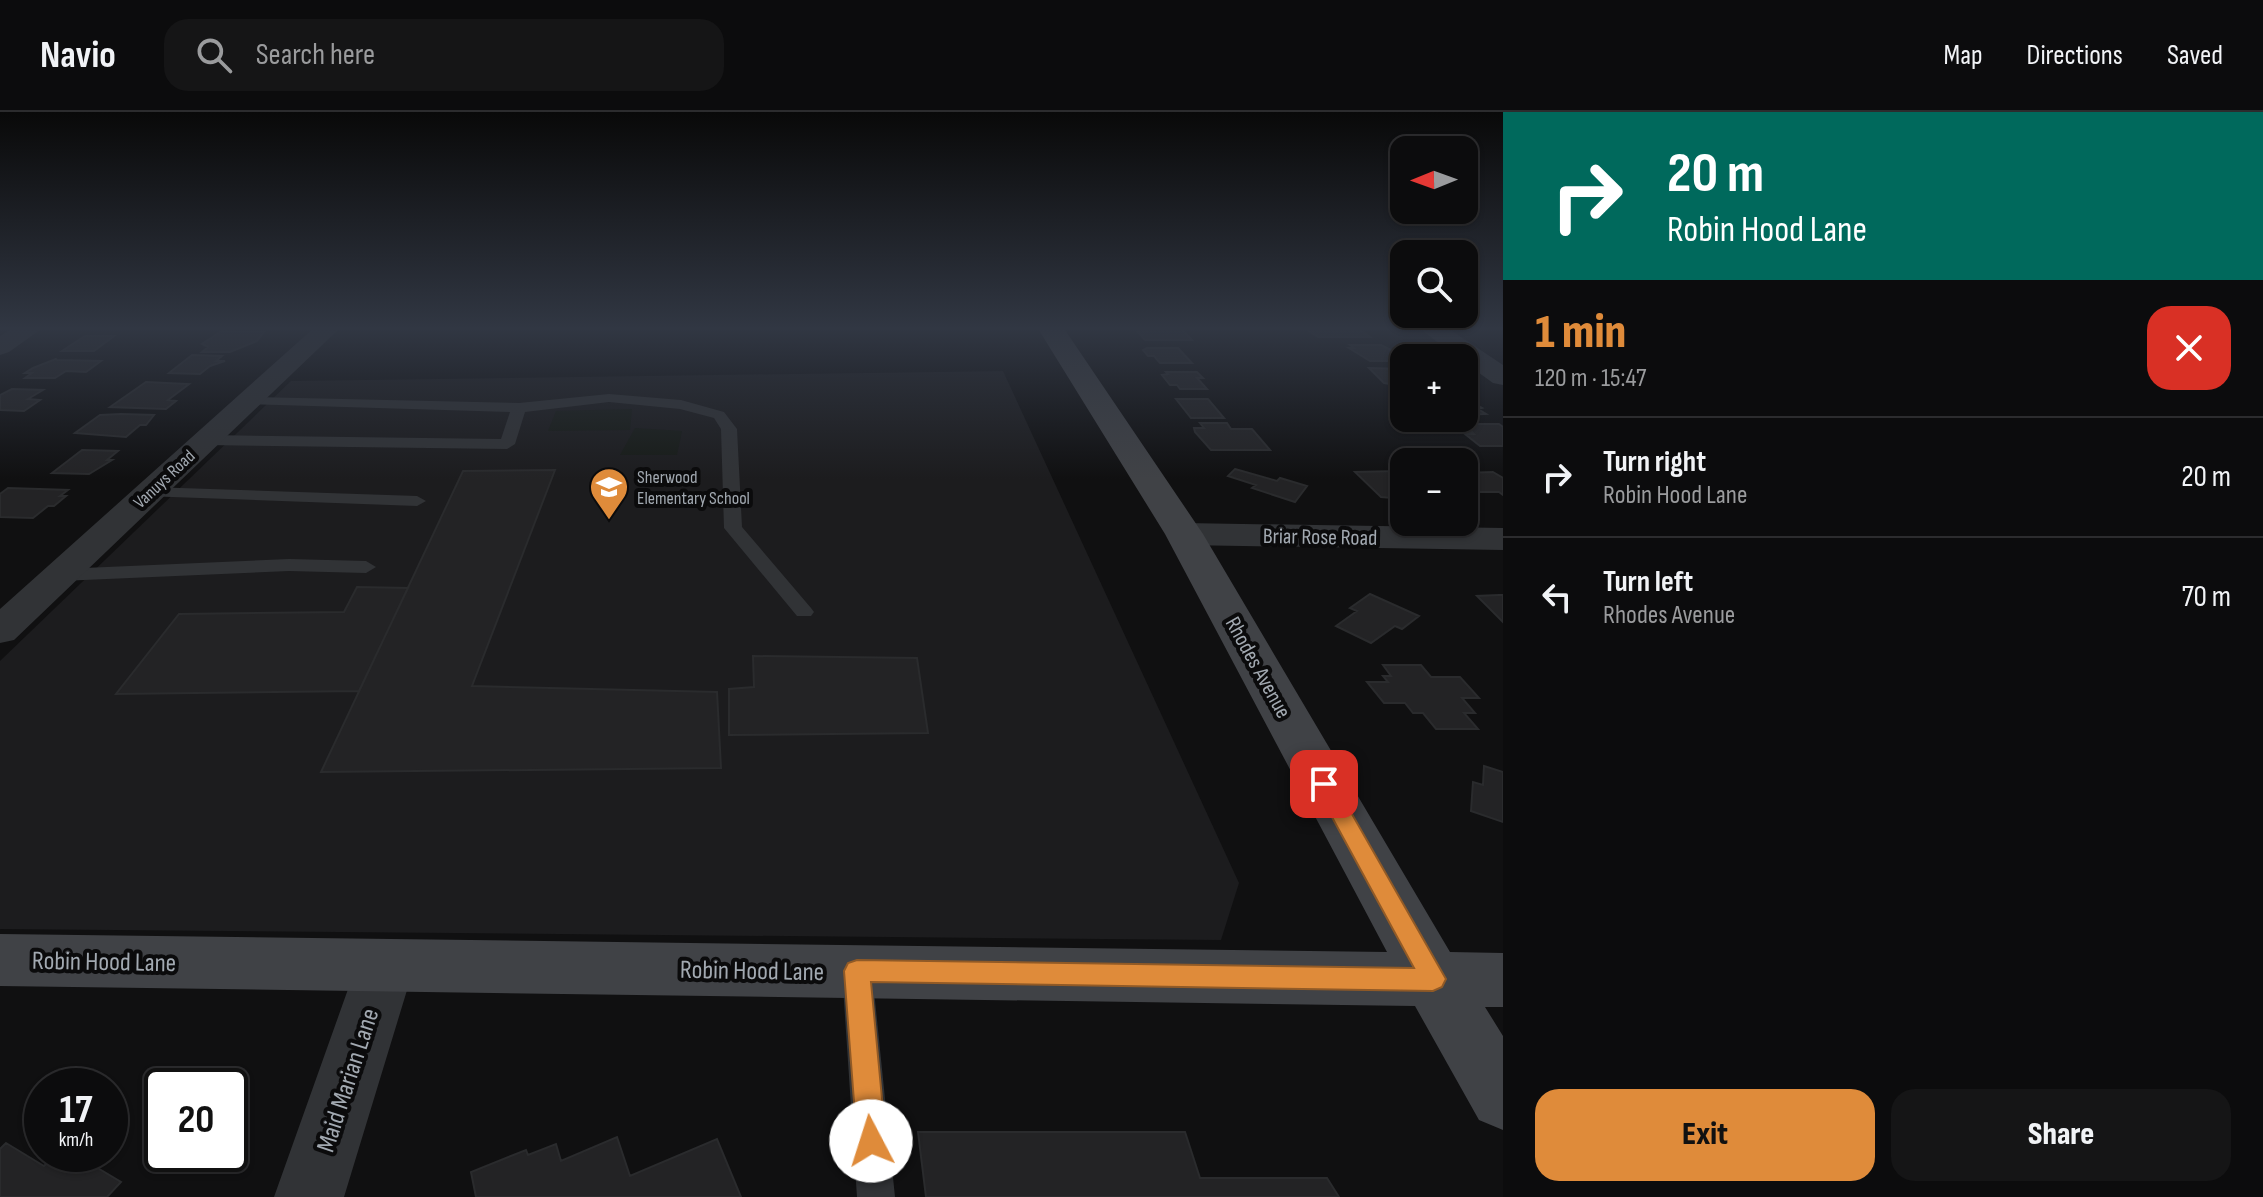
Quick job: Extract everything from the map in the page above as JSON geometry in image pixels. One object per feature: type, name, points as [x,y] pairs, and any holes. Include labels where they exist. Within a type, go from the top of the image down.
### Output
[{"type":"main road","name":"Rhodes Avenue","points":[[1083,378],[1184,534],[1433,979],[1503,1097]]},
{"type":"main road","name":"Robin Hood Lane","points":[[0,960],[1503,980]]},
{"type":"street","name":"Vanuys Road","points":[[0,631],[274,378]]},
{"type":"street","name":"Briar Rose Road","points":[[1184,534],[1503,539]]},
{"type":"street","name":"Maid Marian Lane","points":[[309,1197],[386,964]]},
{"type":"lane","points":[[249,401],[519,408],[609,398],[681,405],[719,415],[729,429],[733,528],[804,612]]},
{"type":"lane","points":[[206,440],[507,444],[519,408]]},
{"type":"lane","points":[[150,492],[417,501]]},
{"type":"lane","points":[[61,575],[289,565],[366,567]]},
{"type":"lane","points":[[857,971],[876,1197]]},
{"type":"shaded area","name":"Sherwood Elementary School","points":[[1006,378],[1239,883],[1221,940],[0,929],[0,661],[291,381]]},
{"type":"shaded area","points":[[632,409],[630,430],[548,431],[556,411]]},
{"type":"shaded area","points":[[635,428],[682,431],[677,455],[620,455]]},
{"type":"building","points":[[1164,378],[1203,378],[1197,378],[1207,389],[1180,389],[1177,385],[1170,385]]},
{"type":"building","points":[[1379,378],[1390,378],[1390,384],[1384,383]]},
{"type":"building","points":[[146,382],[189,384],[168,400],[176,401],[166,409],[110,407]]},
{"type":"building","points":[[12,389],[43,390],[28,399],[40,400],[24,411],[0,410],[0,395]]},
{"type":"building","points":[[1176,399],[1208,399],[1224,418],[1191,418]]},
{"type":"building","points":[[100,415],[154,415],[146,425],[140,425],[126,437],[75,433]]},
{"type":"building","points":[[1200,423],[1227,423],[1231,429],[1252,429],[1270,450],[1211,450],[1195,432],[1194,428],[1204,428]]},
{"type":"building","points":[[1478,424],[1499,424],[1503,427],[1503,446],[1480,446],[1465,434],[1474,434],[1472,432],[1478,432]]},
{"type":"building","points":[[82,450],[118,451],[107,460],[112,460],[89,474],[52,473]]},
{"type":"building","points":[[1235,469],[1307,486],[1295,502],[1252,488],[1256,485],[1228,476]]},
{"type":"building","points":[[555,470],[472,686],[717,692],[721,768],[321,772],[463,471]]},
{"type":"building","points":[[1390,471],[1390,498],[1381,497],[1355,472]]},
{"type":"building","points":[[1493,472],[1503,478],[1503,495],[1499,492],[1478,492],[1478,473]]},
{"type":"building","points":[[8,488],[68,490],[60,496],[66,496],[54,506],[48,506],[33,518],[0,517],[0,494]]},
{"type":"building","points":[[357,587],[408,588],[359,691],[116,694],[179,614],[344,612]]},
{"type":"building","points":[[1370,594],[1419,616],[1402,629],[1395,626],[1371,643],[1336,626],[1357,611],[1350,608]]},
{"type":"building","points":[[1503,595],[1503,622],[1477,596]]},
{"type":"building","points":[[753,656],[917,658],[928,733],[729,735],[729,689],[754,687]]},
{"type":"building","points":[[1383,665],[1421,665],[1431,677],[1460,677],[1479,698],[1462,698],[1475,713],[1464,713],[1478,729],[1436,729],[1423,713],[1413,713],[1405,703],[1384,703],[1367,682],[1388,682],[1383,676],[1391,676]]},
{"type":"building","points":[[1484,766],[1503,772],[1503,822],[1471,811],[1473,782],[1483,785]]},
{"type":"building","points":[[918,1132],[1185,1132],[1200,1178],[1327,1178],[1339,1197],[926,1197]]},
{"type":"building","points":[[617,1137],[630,1176],[717,1139],[741,1197],[476,1197],[471,1172],[526,1150],[528,1155],[556,1144],[561,1161]]},
{"type":"building","points":[[6,1143],[24,1154],[24,1172],[104,1172],[121,1182],[107,1197],[0,1197],[0,1149]]},
{"type":"place","name":"Sherwood Elementary School","points":[[609,521]]},
{"type":"route","points":[[871,1141],[857,971],[1433,979],[1324,784]]}]
